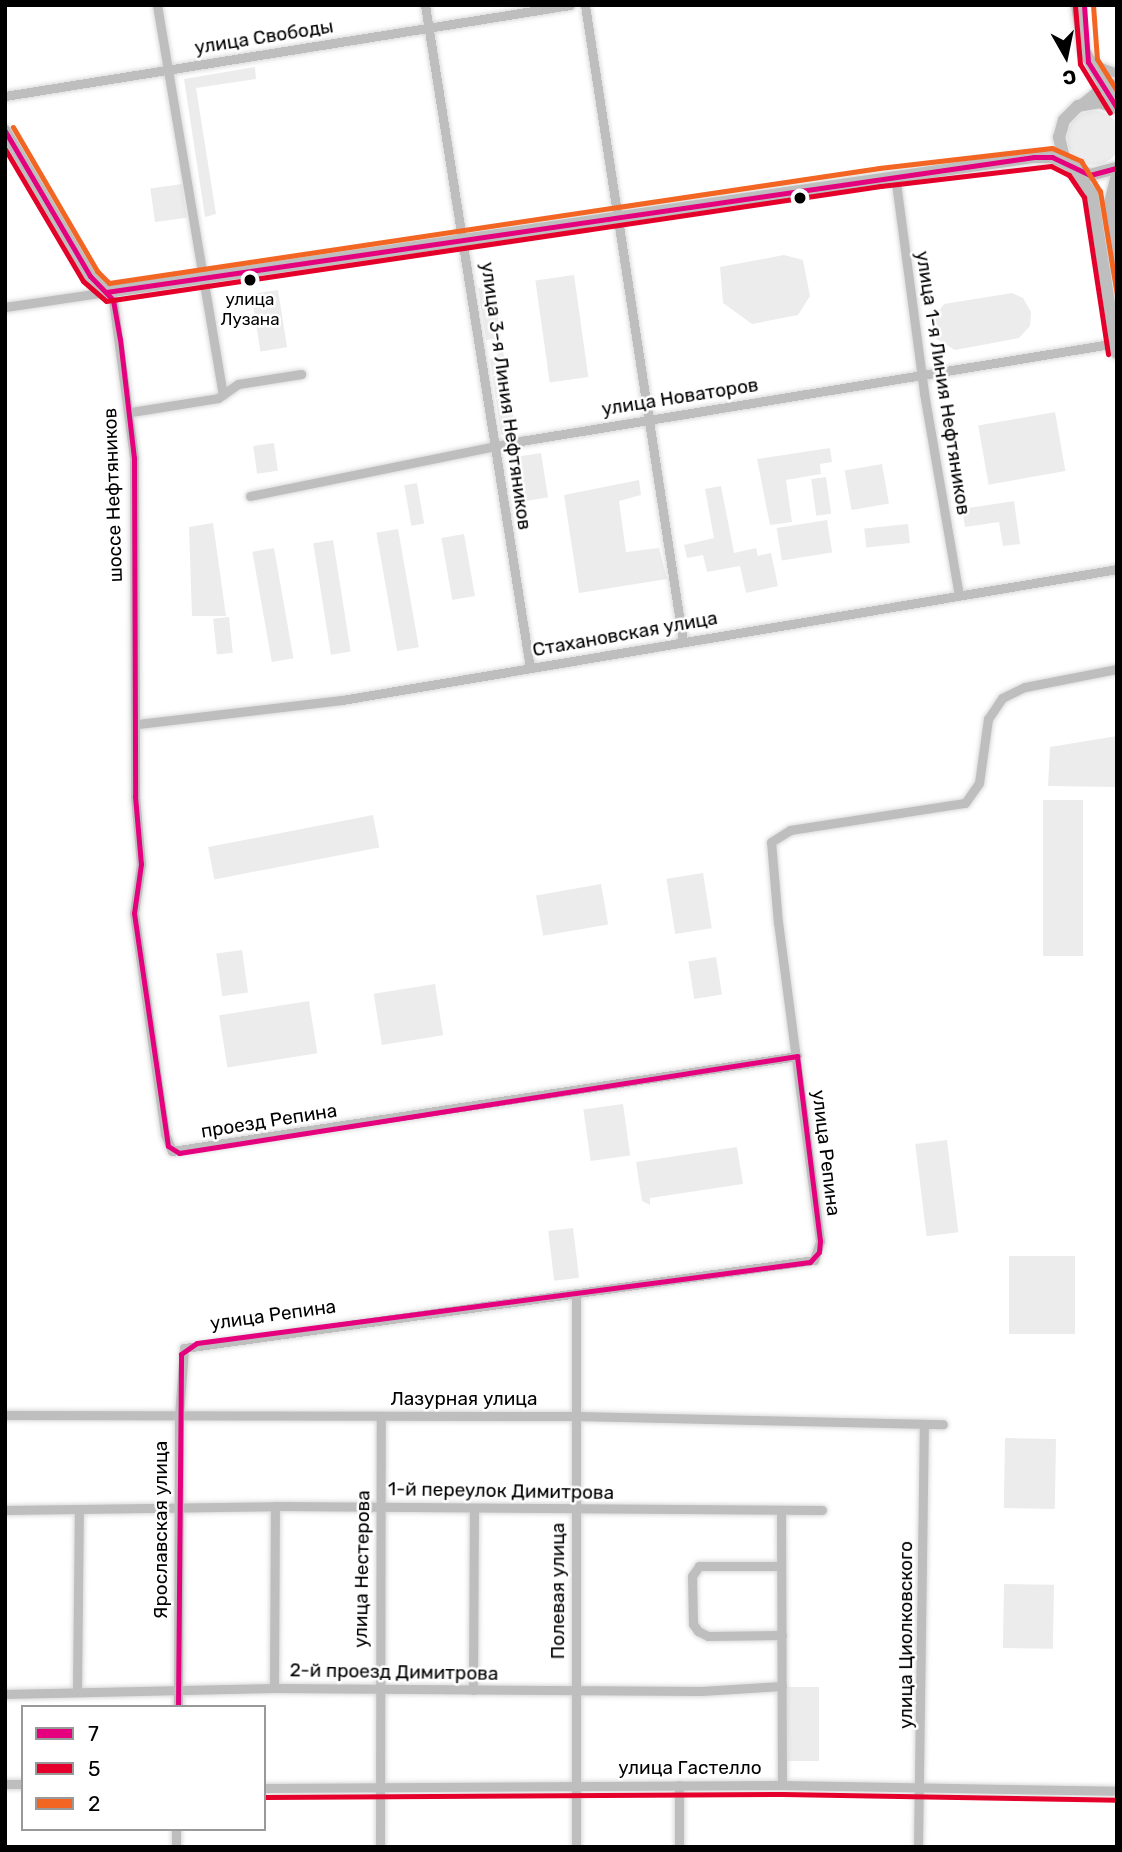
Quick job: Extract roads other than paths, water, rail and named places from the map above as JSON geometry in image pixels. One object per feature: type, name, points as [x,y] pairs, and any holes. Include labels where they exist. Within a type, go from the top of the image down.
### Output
[{"type":"main road","points":[[1077,5],[1088,62],[1117,108]]},
{"type":"main road","points":[[1116,346],[1093,194],[1062,154],[1059,137],[1064,120],[1079,106],[1100,102],[1117,108]]},
{"type":"main road","name":"шоссе Нефтяников","points":[[5,131],[90,276],[106,292]]},
{"type":"main road","points":[[106,292],[1034,157],[1052,157],[1094,175],[1117,168]]},
{"type":"main road","points":[[1117,175],[1109,208],[1117,272]]},
{"type":"street","points":[[157,5],[223,394]]},
{"type":"street","name":"улица 3-я Линия Нефтяников","points":[[425,5],[530,668]]},
{"type":"street","name":"улица Свободы","points":[[5,96],[570,5]]},
{"type":"street","points":[[585,5],[683,642]]},
{"type":"street","points":[[1088,62],[1117,73]]},
{"type":"street","points":[[1079,106],[1102,86],[1117,83]]},
{"type":"street","name":"улица 1-я Линия Нефтяников","points":[[895,176],[922,377],[959,595]]},
{"type":"street","points":[[5,307],[106,292]]},
{"type":"street","name":"шоссе Нефтяников","points":[[106,292],[113,300],[131,412],[138,723]]},
{"type":"street","name":"улица Новаторов","points":[[250,496],[495,446],[1116,346]]},
{"type":"street","points":[[131,412],[223,394],[238,384],[300,374]]},
{"type":"street","name":"Стахановская улица","points":[[138,723],[342,700],[1117,569]]},
{"type":"street","name":"улица Репина","points":[[181,1354],[197,1343],[814,1260],[820,1241],[771,842],[790,830],[965,803],[979,783],[988,719],[1002,698],[1025,687],[1117,669]]},
{"type":"street","name":"проезд Репина","points":[[138,723],[135,796],[141,864],[134,913],[165,1135],[173,1151],[797,1056]]},
{"type":"street","name":"Полевая улица","points":[[576,1293],[576,1847]]},
{"type":"street","name":"Ярославская улица","points":[[178,1705],[181,1354]]},
{"type":"street","name":"Лазурная улица","points":[[5,1415],[577,1416],[943,1424]]},
{"type":"street","name":"улица Нестерова","points":[[380,1417],[380,1847]]},
{"type":"street","name":"улица Циолковского","points":[[918,1847],[922,1788],[924,1424]]},
{"type":"street","points":[[274,1688],[275,1506]]},
{"type":"street","name":"1-й переулок Димитрова","points":[[5,1510],[275,1506],[575,1511],[822,1510]]},
{"type":"street","points":[[77,1692],[79,1510]]},
{"type":"street","points":[[473,1690],[474,1510]]},
{"type":"street","points":[[781,1511],[782,1785]]},
{"type":"street","points":[[781,1566],[699,1566],[692,1576],[693,1624],[698,1631],[708,1636],[782,1635]]},
{"type":"street","name":"2-й проезд Димитрова","points":[[5,1695],[274,1688],[576,1692],[782,1686]]},
{"type":"street","points":[[679,1785],[679,1847]]},
{"type":"street","name":"улица Гастелло","points":[[266,1788],[782,1785],[1117,1791]]},
{"type":"place","name":"улица Лузана","points":[[250,280]]}]
